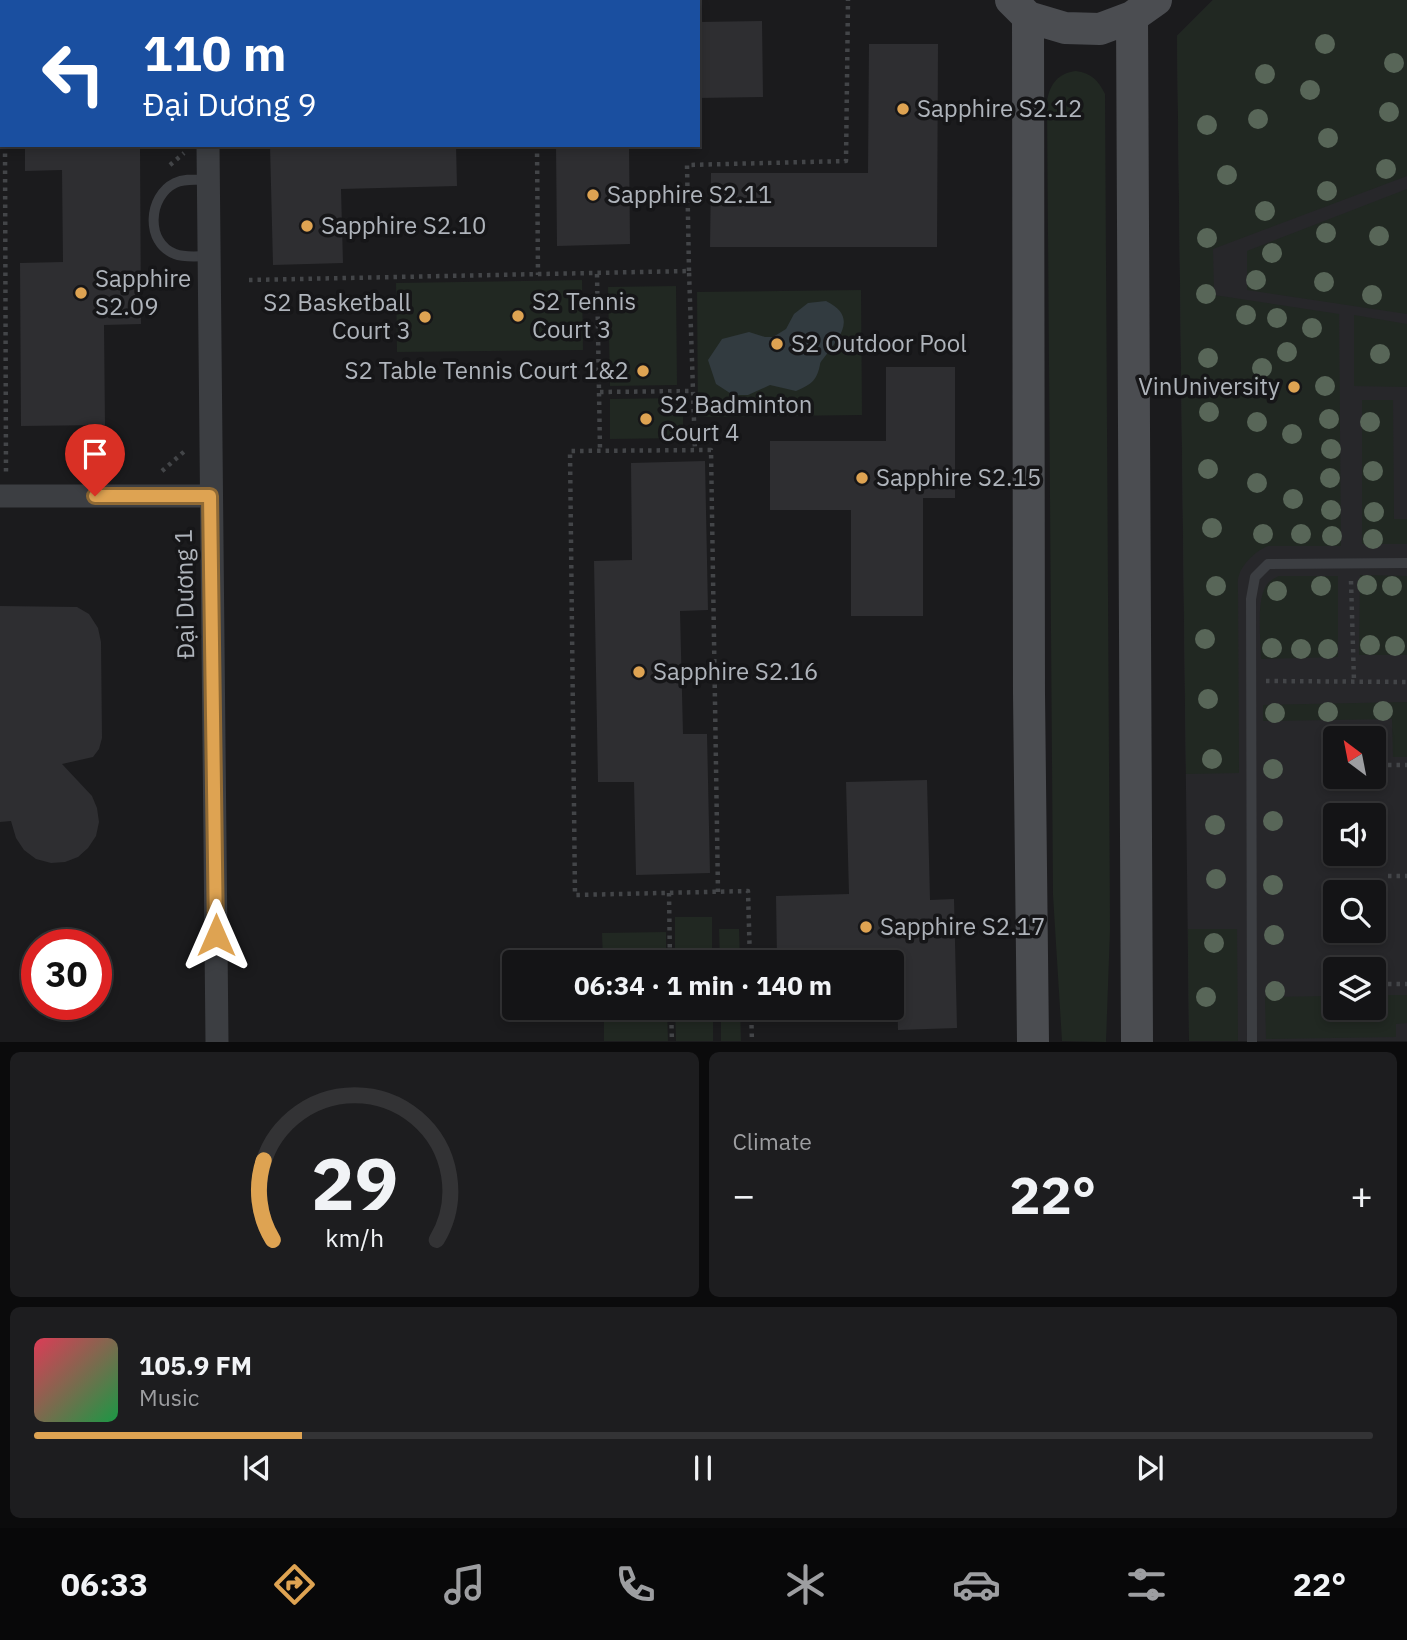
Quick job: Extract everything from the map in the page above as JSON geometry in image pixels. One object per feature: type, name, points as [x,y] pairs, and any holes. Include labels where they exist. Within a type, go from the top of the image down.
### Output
[{"type":"main road","points":[[1033,1041],[1020,8],[1065,28],[1100,29],[1144,9],[1137,1041]]},
{"type":"street","name":"Đại Dương 1","points":[[208,147],[217,1041]]},
{"type":"street","points":[[3,487],[210,496]]},
{"type":"lane","points":[[208,180],[183,179],[171,184],[156,199],[153,222],[160,244],[173,254],[209,256]]},
{"type":"lane","points":[[1252,1041],[1251,598],[1255,577],[1268,564],[1407,563]]},
{"type":"path","points":[[695,450],[687,165],[846,161],[848,0]]},
{"type":"path","points":[[165,168],[184,153],[184,147]]},
{"type":"path","points":[[537,147],[538,275]]},
{"type":"path","points":[[3,149],[3,487]]},
{"type":"path","points":[[158,265],[188,290]]},
{"type":"path","points":[[249,280],[689,271]]},
{"type":"path","points":[[597,274],[600,450]]},
{"type":"path","points":[[600,392],[693,391]]},
{"type":"path","points":[[718,892],[711,450],[570,451],[575,895],[718,892],[748,891],[750,950]]},
{"type":"path","points":[[1350,564],[1354,681]]},
{"type":"path","points":[[1251,681],[1407,682]]},
{"type":"path","points":[[1388,765],[1407,765]]},
{"type":"path","points":[[1388,876],[1407,876]]},
{"type":"path","points":[[669,893],[670,950]]},
{"type":"path","points":[[1388,984],[1407,984]]},
{"type":"path","points":[[671,1020],[672,1041]]},
{"type":"path","points":[[751,1020],[752,1041]]},
{"type":"shaded area","name":"VinUniversity","points":[[1213,0],[1407,0],[1407,1041],[1189,1041],[1177,36]]},
{"type":"shaded area","points":[[1213,0],[1407,0],[1407,176],[1213,249],[1214,295],[1339,314],[1341,546],[1268,546],[1255,554],[1244,566],[1238,584],[1239,773],[1186,774],[1177,36]]},
{"type":"shaded area","points":[[1076,71],[1093,78],[1105,94],[1110,929],[1106,1042],[1062,1041],[1053,895],[1047,101],[1056,80],[1064,74]]},
{"type":"shaded area","points":[[1407,189],[1407,314],[1247,290],[1247,251]]},
{"type":"shaded area","name":"S2 Tennis Court 3","points":[[582,280],[583,350],[397,352],[396,283]]},
{"type":"shaded area","points":[[676,286],[677,385],[610,386],[608,287]]},
{"type":"shaded area","points":[[861,290],[862,415],[698,417],[697,292]]},
{"type":"shaded area","name":"S2 Outdoor Pool","points":[[826,301],[842,314],[843,328],[811,383],[796,391],[770,385],[748,395],[733,395],[716,384],[708,360],[722,339],[749,332],[773,337],[786,329],[794,314],[808,303]]},
{"type":"shaded area","points":[[1354,315],[1407,324],[1407,387],[1354,386]]},
{"type":"shaded area","name":"S2 Badminton Court 4","points":[[683,398],[683,438],[610,439],[610,399]]},
{"type":"shaded area","points":[[1362,400],[1393,400],[1394,519],[1407,519],[1407,544],[1362,544]]},
{"type":"shaded area","points":[[1360,575],[1407,576],[1407,655],[1359,655]]},
{"type":"shaded area","points":[[1279,576],[1338,576],[1338,657],[1261,659],[1262,597],[1269,582]]},
{"type":"shaded area","points":[[1407,702],[1407,757],[1393,757],[1392,719],[1263,721],[1263,705]]},
{"type":"shaded area","points":[[675,917],[712,917],[712,950],[675,950]]},
{"type":"shaded area","points":[[719,929],[739,929],[740,950],[720,950]]},
{"type":"shaded area","points":[[1188,929],[1237,929],[1238,1041],[1189,1041]]},
{"type":"shaded area","points":[[666,932],[666,950],[603,950],[602,933]]},
{"type":"shaded area","points":[[1386,995],[1407,995],[1407,1023],[1396,1024],[1396,1037],[1266,1039],[1265,997],[1323,996],[1323,1020],[1386,1020]]},
{"type":"shaded area","points":[[604,1020],[667,1020],[668,1041],[604,1041]]},
{"type":"shaded area","points":[[675,1020],[713,1020],[713,1041],[676,1041]]},
{"type":"shaded area","points":[[721,1020],[740,1020],[741,1041],[721,1041]]},
{"type":"building","points":[[762,21],[763,97],[700,98],[700,22]]},
{"type":"building","name":"Sapphire S2.12","points":[[869,44],[938,44],[937,247],[710,247],[711,173],[868,173]]},
{"type":"building","name":"Sapphire S2.09","points":[[25,147],[140,147],[141,324],[104,325],[105,425],[21,426],[20,263],[63,262],[62,170],[25,171]]},
{"type":"building","name":"Sapphire S2.10","points":[[270,147],[456,147],[457,186],[341,189],[343,263],[273,265]]},
{"type":"building","name":"Sapphire S2.11","points":[[556,147],[629,147],[630,244],[557,246]]},
{"type":"building","name":"Sapphire S2.15","points":[[886,367],[955,367],[955,498],[923,498],[923,616],[851,616],[851,510],[770,510],[770,441],[886,441]]},
{"type":"building","name":"Sapphire S2.16","points":[[705,461],[708,610],[680,611],[683,734],[707,734],[710,873],[636,875],[634,782],[598,782],[594,561],[632,560],[631,463]]},
{"type":"building","points":[[0,606],[77,607],[89,614],[98,628],[101,642],[102,738],[93,757],[62,764],[92,796],[99,822],[96,836],[88,848],[78,857],[65,862],[51,863],[36,859],[24,850],[16,838],[11,821],[0,822]]},
{"type":"building","name":"Sapphire S2.17","points":[[927,780],[930,900],[954,899],[957,1028],[898,1030],[898,1020],[904,1020],[904,950],[777,950],[776,896],[849,894],[846,782]]},
{"type":"place","name":"Sapphire S2.12","points":[[903,109]]},
{"type":"place","name":"Sapphire S2.11","points":[[593,195]]},
{"type":"place","name":"Sapphire S2.10","points":[[307,226]]},
{"type":"place","name":"Sapphire S2.09","points":[[81,293]]},
{"type":"place","name":"S2 Tennis Court 3","points":[[518,316]]},
{"type":"place","name":"S2 Basketball Court 3","points":[[425,317]]},
{"type":"place","name":"S2 Outdoor Pool","points":[[777,344]]},
{"type":"place","name":"S2 Table Tennis Court 1&2","points":[[643,371]]},
{"type":"place","name":"VinUniversity","points":[[1294,387]]},
{"type":"place","name":"S2 Badminton Court 4","points":[[646,419]]},
{"type":"place","name":"Sapphire S2.15","points":[[862,478]]},
{"type":"place","name":"Sapphire S2.16","points":[[639,672]]},
{"type":"place","name":"Sapphire S2.17","points":[[866,927]]},
{"type":"route","points":[[95,496],[210,496],[216,935]]}]
